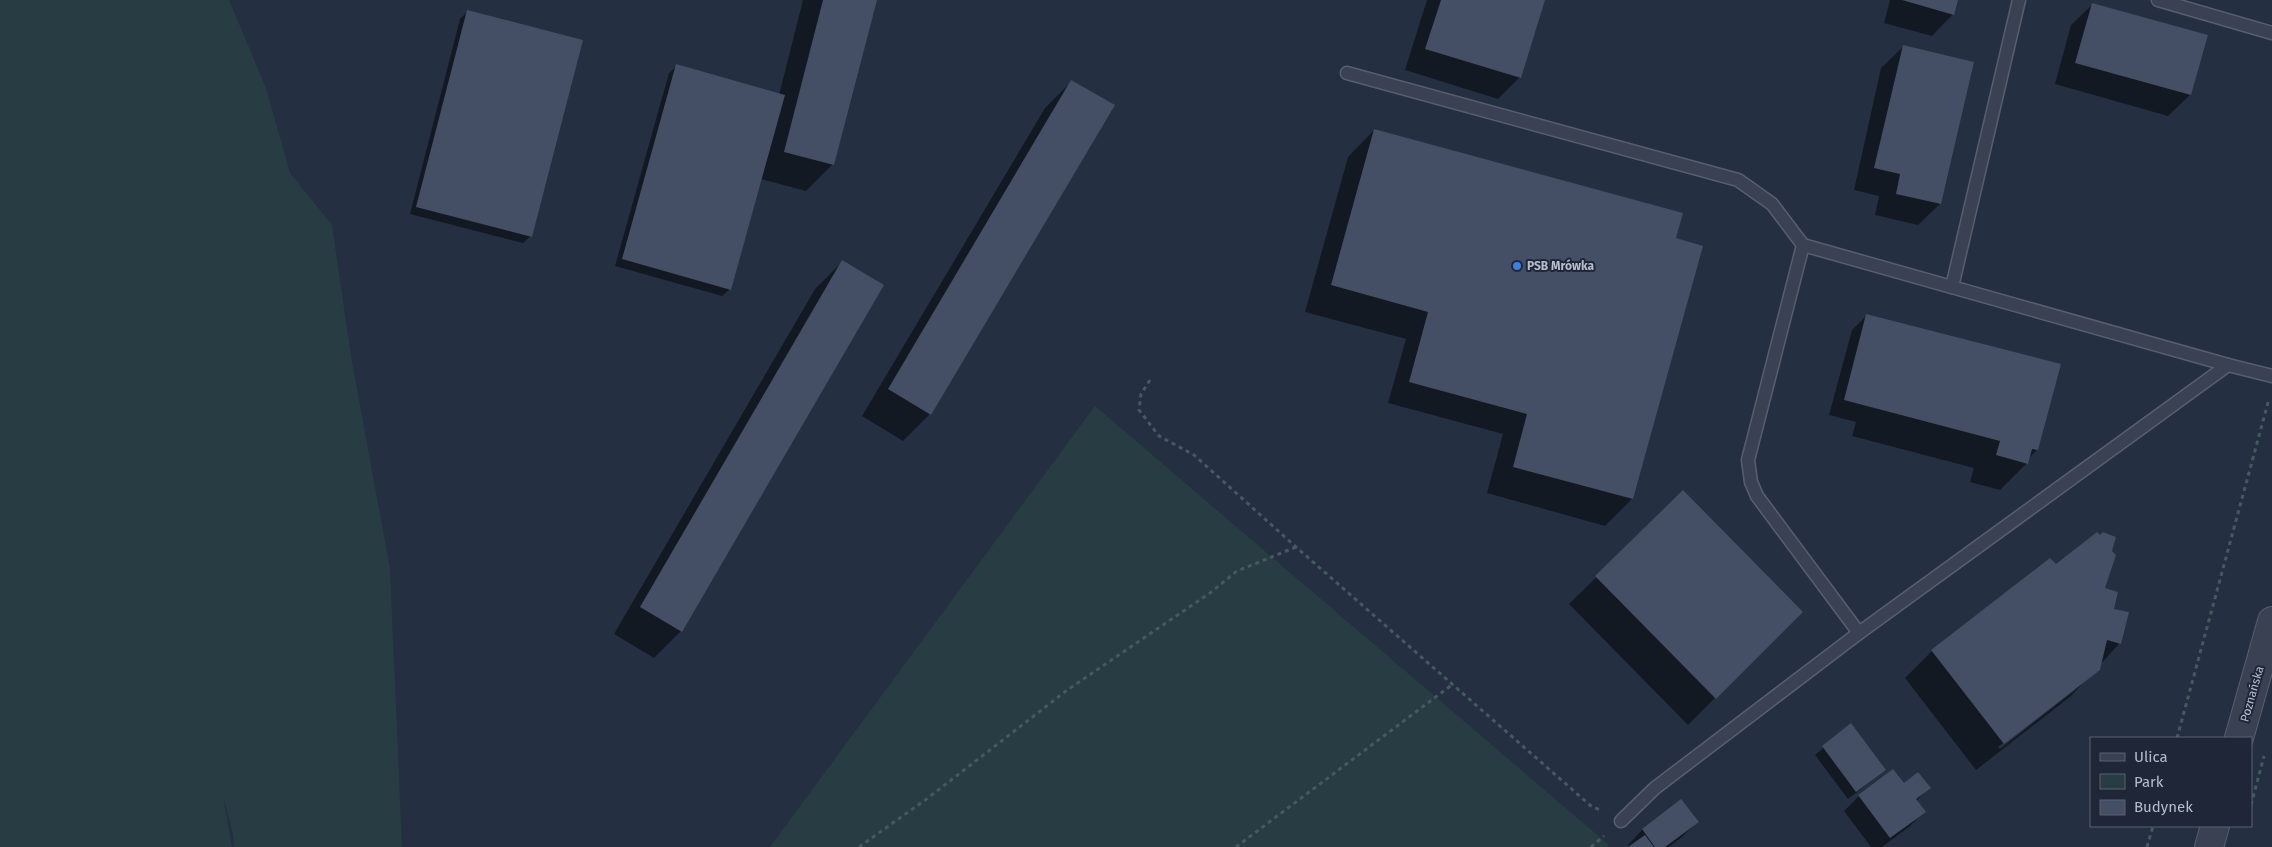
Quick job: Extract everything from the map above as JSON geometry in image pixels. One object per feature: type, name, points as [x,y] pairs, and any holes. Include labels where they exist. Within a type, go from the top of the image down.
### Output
[{"type":"street","name":"Poznańska","points":[[2240,737],[2272,621]]},
{"type":"street","points":[[2209,847],[2215,827]]},
{"type":"lane","points":[[1952,287],[2020,0]]},
{"type":"lane","points":[[2158,0],[2272,33]]},
{"type":"lane","points":[[1347,74],[1738,180],[1772,204],[1802,246],[2272,376]]},
{"type":"lane","points":[[1802,246],[1748,460],[1751,482],[1757,496],[1859,633]]},
{"type":"lane","points":[[1621,821],[1655,788],[1859,633],[2228,365]]},
{"type":"path","points":[[1150,380],[1141,394],[1139,410],[1159,436],[1194,455],[1296,548],[1591,806],[1621,821]]},
{"type":"path","points":[[2177,737],[2270,396]]},
{"type":"path","points":[[859,847],[928,798],[1066,691],[1210,593],[1237,571],[1296,548]]},
{"type":"path","points":[[1236,847],[1453,684]]},
{"type":"path","points":[[2252,801],[2266,749]]},
{"type":"path","points":[[2147,847],[2153,827]]},
{"type":"green space","points":[[0,0],[229,0],[266,88],[290,173],[332,225],[351,356],[390,569],[402,847],[234,847],[233,834],[223,796],[232,847],[0,847]]},
{"type":"green space","points":[[1095,406],[1609,845],[1607,847],[770,847]]},
{"type":"building","points":[[823,0],[877,0],[834,165],[784,152]]},
{"type":"building","points":[[1441,0],[1545,0],[1521,78],[1425,49]]},
{"type":"building","points":[[1902,0],[1958,0],[1954,15]]},
{"type":"building","points":[[2092,3],[2208,35],[2191,95],[2075,63]]},
{"type":"building","points":[[467,10],[583,40],[532,237],[416,207]]},
{"type":"building","points":[[1903,45],[1974,62],[1941,204],[1896,194],[1900,174],[1874,168]]},
{"type":"building","points":[[676,64],[785,95],[731,290],[622,259]]},
{"type":"building","points":[[1071,80],[1115,105],[931,415],[888,389]]},
{"type":"building","name":"PSB Mrówka","points":[[1374,129],[1683,213],[1676,238],[1703,246],[1633,499],[1513,467],[1527,414],[1409,382],[1428,312],[1331,285]]},
{"type":"building","points":[[842,260],[884,285],[682,632],[640,607]]},
{"type":"building","points":[[1866,314],[2061,364],[2038,450],[2032,449],[2028,464],[1996,455],[2000,441],[1844,400]]},
{"type":"building","points":[[1683,490],[1803,612],[1716,699],[1595,576]]},
{"type":"building","points":[[2097,532],[2100,535],[2103,532],[2116,537],[2112,551],[2116,555],[2105,588],[2118,592],[2114,609],[2129,612],[2121,644],[2107,640],[2100,670],[2004,744],[1931,650],[2050,558],[2056,564]]},
{"type":"building","points":[[1851,723],[1886,770],[1856,792],[1822,746]]},
{"type":"building","points":[[1893,769],[1904,783],[1918,772],[1931,788],[1916,799],[1926,812],[1890,838],[1858,795]]},
{"type":"building","points":[[1681,799],[1699,822],[1665,847],[1655,847],[1642,829]]},
{"type":"building","points":[[1645,835],[1654,847],[1628,847]]},
{"type":"place","name":"PSB Mrówka","points":[[1517,266]]}]
